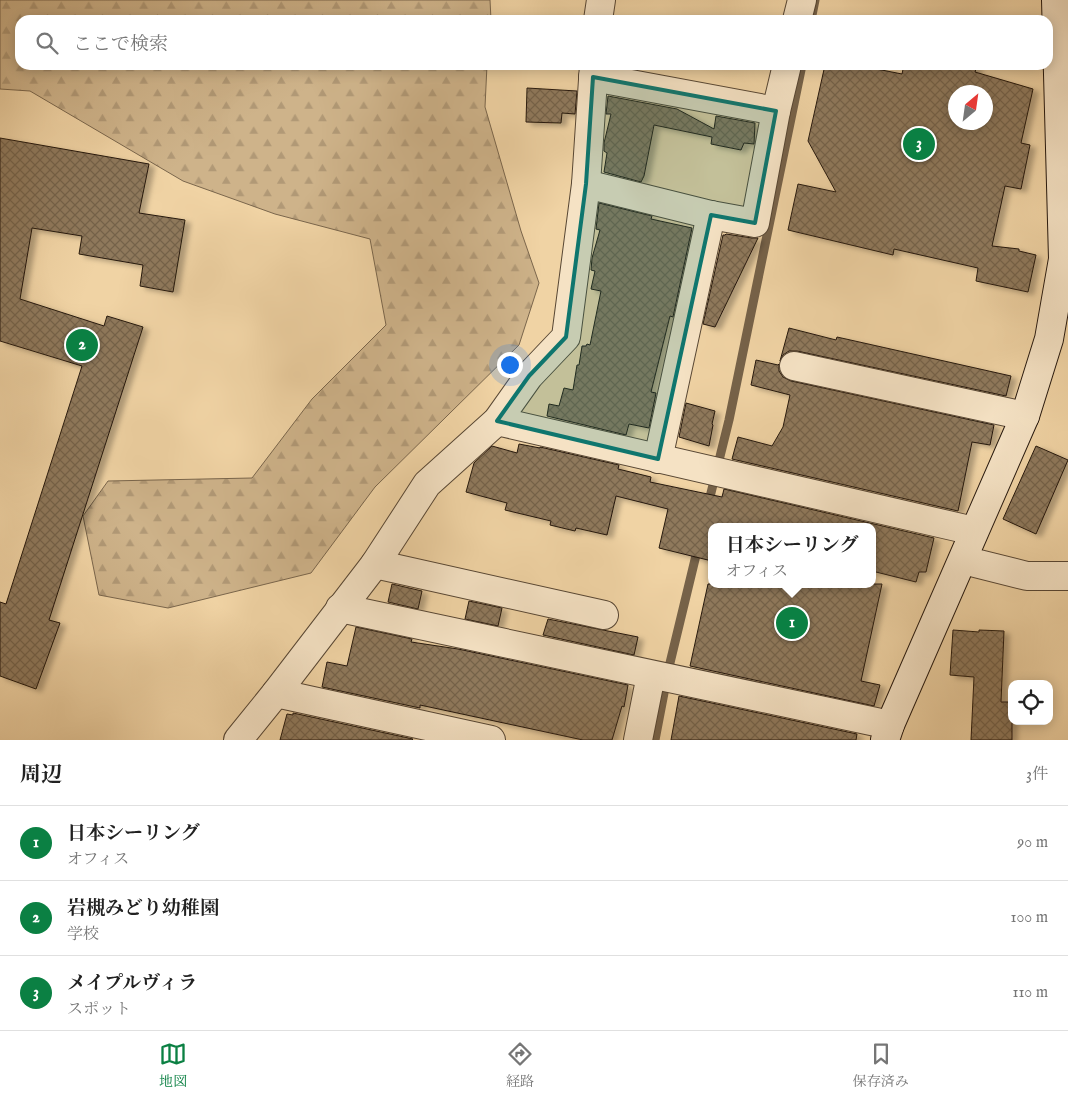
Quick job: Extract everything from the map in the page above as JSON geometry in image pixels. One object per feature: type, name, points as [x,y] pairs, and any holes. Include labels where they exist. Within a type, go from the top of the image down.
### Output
[{"type":"street","points":[[598,15],[600,0]]},
{"type":"street","points":[[798,15],[802,0]]},
{"type":"street","points":[[340,608],[651,675],[887,733],[1025,416],[1049,340],[1065,260],[1053,56],[1060,7]]},
{"type":"street","points":[[586,184],[711,215],[755,223],[776,111],[786,70]]},
{"type":"street","points":[[238,740],[375,564],[427,484],[496,421],[529,376],[566,337],[586,184],[593,71],[776,111]]},
{"type":"street","points":[[658,459],[711,215]]},
{"type":"street","points":[[794,366],[1025,416]]},
{"type":"street","points":[[496,421],[974,532]]},
{"type":"street","points":[[963,560],[1027,576],[1068,576]]},
{"type":"street","points":[[375,564],[604,616]]},
{"type":"street","points":[[638,740],[651,675]]},
{"type":"street","points":[[276,693],[491,740]]},
{"type":"highlighted area","points":[[593,77],[776,111],[755,223],[711,215],[658,459],[497,421],[529,376],[566,337],[586,184]]},
{"type":"green space","points":[[0,0],[490,0],[491,15],[15,15],[15,70],[487,70],[485,107],[521,231],[539,283],[519,345],[375,487],[311,573],[168,608],[99,595],[83,516],[108,481],[252,478],[312,399],[386,325],[370,239],[275,214],[183,181],[30,91],[0,89]]},
{"type":"building","points":[[824,70],[882,70],[902,74],[903,70],[976,70],[975,72],[1033,89],[1021,143],[1030,145],[1021,189],[1005,186],[992,246],[1019,249],[1019,251],[1036,255],[1028,292],[976,281],[978,268],[894,249],[893,255],[788,230],[798,184],[836,192],[808,141]]},
{"type":"building","points":[[527,88],[577,91],[575,114],[562,113],[561,123],[526,122]]},
{"type":"building","points":[[608,96],[677,109],[714,129],[716,116],[755,123],[754,144],[744,143],[741,150],[711,144],[712,137],[654,125],[644,176],[641,182],[604,172],[607,153],[604,151],[604,143],[611,114],[606,114]]},
{"type":"building","points":[[0,138],[149,164],[139,213],[185,220],[173,292],[140,286],[143,265],[79,254],[82,236],[32,228],[20,299],[104,326],[107,316],[143,327],[49,620],[60,623],[36,689],[0,676],[0,602],[6,604],[82,366],[0,341]]},
{"type":"building","points":[[599,203],[652,216],[651,219],[692,228],[673,317],[670,316],[651,392],[656,393],[649,428],[629,424],[626,435],[547,416],[549,404],[559,406],[564,388],[573,390],[582,346],[590,345],[601,291],[591,289],[595,271],[591,270],[592,258],[600,230],[596,229]]},
{"type":"building","points":[[723,235],[758,238],[715,327],[703,324]]},
{"type":"building","points":[[789,328],[836,340],[837,337],[1011,376],[1006,396],[797,351],[789,351],[783,355],[780,361]]},
{"type":"building","points":[[756,360],[779,364],[779,371],[783,377],[791,381],[994,425],[990,445],[972,442],[958,511],[732,459],[738,437],[772,446],[783,427],[790,395],[751,385]]},
{"type":"building","points":[[686,403],[715,411],[709,446],[679,437]]},
{"type":"building","points":[[519,444],[540,447],[619,465],[618,469],[651,477],[650,482],[722,497],[724,489],[870,523],[708,523],[708,560],[659,548],[668,509],[616,496],[607,535],[576,528],[575,531],[550,525],[551,521],[505,510],[507,503],[466,492],[474,463],[492,446],[517,453]]},
{"type":"building","points":[[1036,446],[1068,460],[1036,534],[1003,519]]},
{"type":"building","points":[[876,524],[934,538],[926,572],[919,572],[916,582],[876,572]]},
{"type":"building","points":[[392,584],[422,591],[418,609],[388,602]]},
{"type":"building","points":[[708,584],[708,588],[876,588],[876,584],[882,584],[861,681],[880,685],[874,706],[690,666]]},
{"type":"building","points":[[469,601],[502,608],[498,626],[465,619]]},
{"type":"building","points":[[548,619],[638,637],[634,655],[543,635]]},
{"type":"building","points":[[356,627],[412,639],[411,642],[458,649],[628,685],[624,707],[622,706],[612,740],[583,740],[420,705],[420,708],[322,687],[327,662],[347,666]]},
{"type":"building","points":[[953,630],[1004,631],[1001,702],[1008,702],[1008,725],[1012,725],[1012,740],[971,740],[974,677],[950,675]]},
{"type":"building","points":[[679,696],[857,734],[856,740],[671,740]]},
{"type":"building","points":[[293,713],[413,739],[280,740],[287,714],[293,715]]},
{"type":"waterway","points":[[812,15],[815,0]]},
{"type":"waterway","points":[[708,505],[729,420],[801,70]]},
{"type":"waterway","points":[[655,740],[669,667],[698,547]]},
{"type":"place","name":"メイプルヴィラ","points":[[919,144]]},
{"type":"place","name":"岩槻みどり幼稚園","points":[[82,345]]},
{"type":"place","name":"日本シーリング","points":[[792,623]]}]
